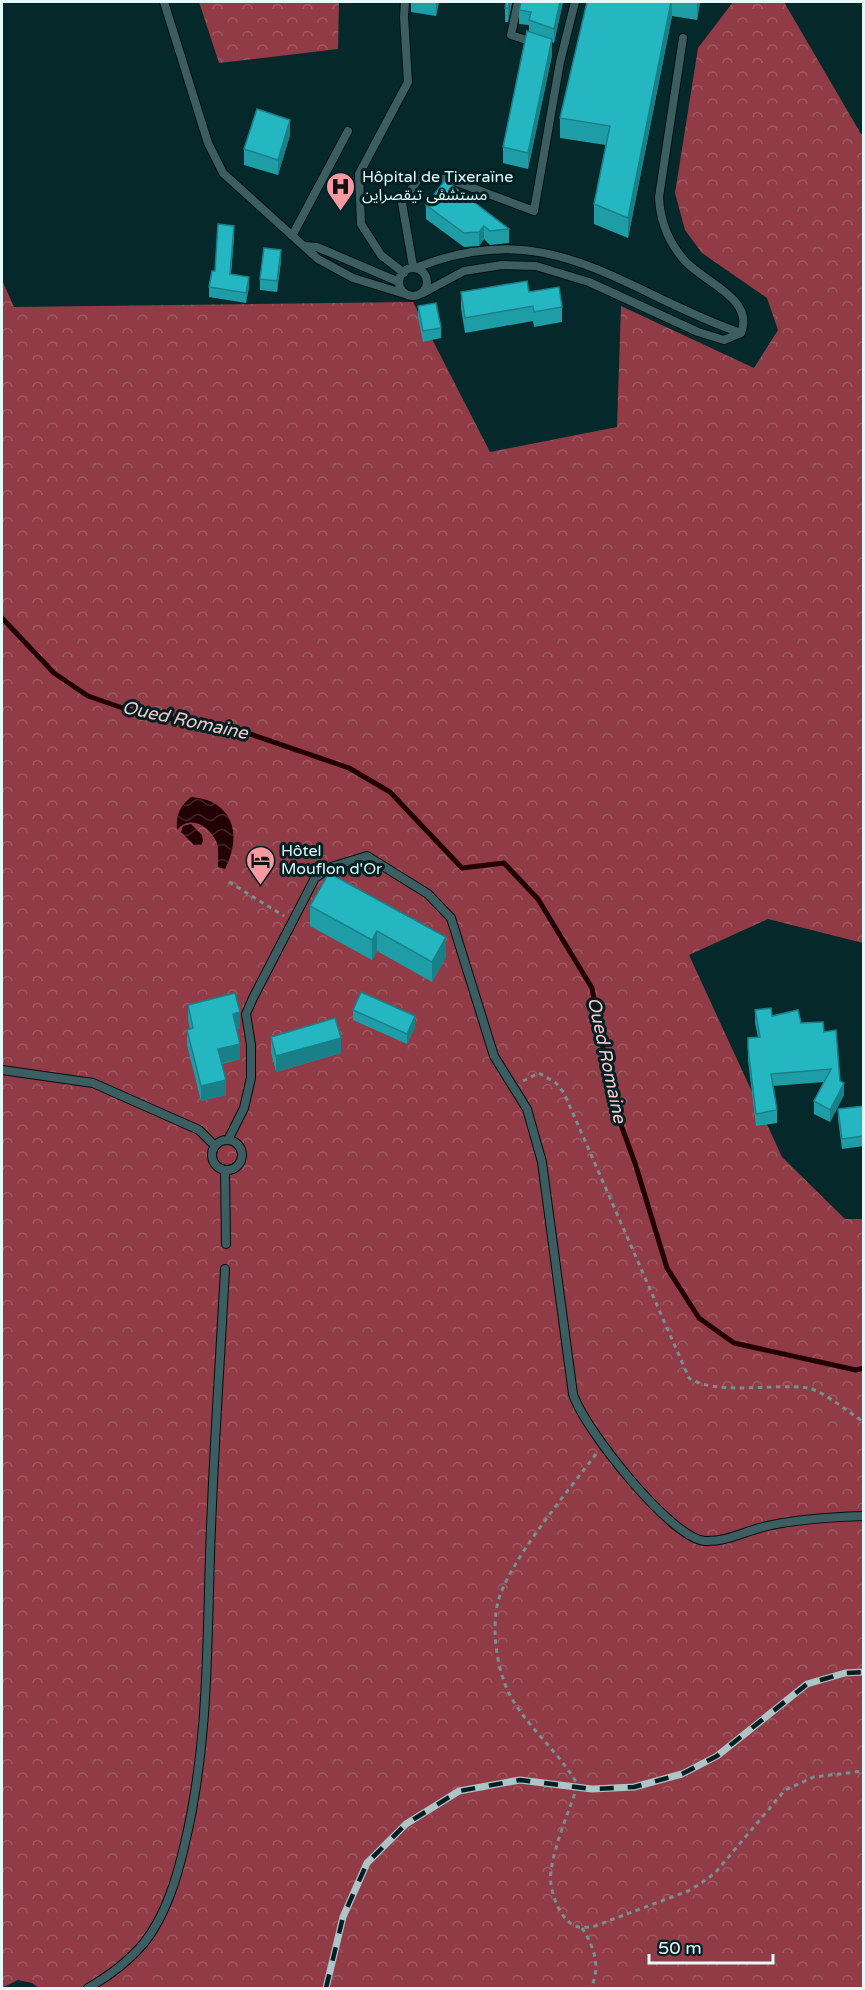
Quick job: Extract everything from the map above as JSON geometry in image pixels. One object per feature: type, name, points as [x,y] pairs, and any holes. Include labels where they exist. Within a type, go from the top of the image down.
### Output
[{"type":"lane","points":[[164,2],[208,143],[223,173],[318,259],[353,278],[415,296],[464,271],[502,265],[536,267],[589,282],[698,332],[724,340],[741,333],[745,323],[742,309],[731,297],[684,261],[669,238],[660,216],[659,197],[683,38]]},
{"type":"lane","points":[[405,2],[408,82],[359,174],[361,224],[381,255],[405,273]]},
{"type":"lane","points":[[518,2],[511,35],[542,45]]},
{"type":"lane","points":[[423,293],[426,289],[427,276],[416,267],[402,203],[419,178],[449,179],[534,211],[563,52],[575,2]]},
{"type":"lane","points":[[552,49],[563,52]]},
{"type":"lane","points":[[292,236],[348,131]]},
{"type":"lane","points":[[305,246],[317,247],[399,282]]},
{"type":"lane","points":[[405,294],[398,286],[408,267],[416,267],[448,256],[493,250],[525,249],[555,254],[591,266],[697,318],[741,333]]},
{"type":"lane","points":[[215,1146],[228,1140],[244,1108],[251,1078],[251,1046],[246,1014],[315,878],[331,867],[367,856],[428,894],[451,918],[489,1044],[530,1117],[542,1162],[573,1394],[580,1415],[602,1445],[624,1473],[660,1509],[689,1535],[702,1541],[729,1539],[763,1527],[784,1523],[864,1516]]},
{"type":"lane","points":[[2,1070],[93,1083],[199,1130],[215,1146]]},
{"type":"lane","points":[[225,1170],[238,1165],[243,1156],[238,1144],[228,1140]]},
{"type":"lane","points":[[215,1146],[213,1160],[225,1170],[226,1244]]},
{"type":"lane","points":[[88,1989],[109,1976],[132,1956],[158,1921],[181,1861],[194,1808],[203,1751],[207,1695],[210,1553],[225,1269]]},
{"type":"path","points":[[229,882],[293,921]]},
{"type":"path","points":[[514,1087],[539,1073],[556,1083],[564,1093],[684,1370],[696,1383],[761,1389],[810,1388],[864,1422]]},
{"type":"path","points":[[602,1445],[522,1555],[502,1593],[496,1620],[501,1669],[508,1692],[576,1782],[577,1787],[550,1872],[558,1905],[573,1924],[582,1928],[613,1921],[688,1891],[715,1873],[779,1796],[801,1781],[828,1774],[864,1771]]},
{"type":"path","points":[[582,1928],[594,1956],[596,1970],[591,1989]]},
{"type":"green space","points":[[199,2],[339,2],[338,49],[219,63]]},
{"type":"green space","points":[[733,2],[784,2],[863,134],[863,943],[768,919],[689,955],[782,1157],[845,1219],[863,1219],[863,1988],[39,1988],[32,1983],[18,1980],[2,1988],[2,280],[14,307],[413,302],[490,452],[617,427],[621,306],[754,368],[778,330],[767,298],[702,253],[685,230],[675,193],[698,48]]},
{"type":"water","points":[[191,797],[217,805],[231,821],[233,844],[225,869],[218,867],[217,843],[205,827],[188,823],[177,830],[179,812]]},
{"type":"water","points":[[191,824],[202,835],[201,845],[194,845],[181,832],[183,826]]},
{"type":"building","points":[[521,2],[560,2],[554,29],[529,20],[531,12],[519,10]]},
{"type":"building","points":[[587,2],[671,2],[628,218],[594,204],[610,126],[560,118]]},
{"type":"building","points":[[527,31],[552,39],[528,153],[503,147]]},
{"type":"building","points":[[257,109],[290,120],[278,160],[244,149]]},
{"type":"building","points":[[445,180],[509,229],[490,231],[484,226],[479,232],[464,233],[426,205]]},
{"type":"building","points":[[218,224],[234,226],[230,274],[249,277],[246,293],[209,287],[212,271],[215,271]]},
{"type":"building","points":[[264,248],[281,250],[277,281],[260,279]]},
{"type":"building","points":[[527,281],[529,292],[559,287],[562,307],[534,312],[533,306],[465,318],[461,292]]},
{"type":"building","points":[[436,303],[441,328],[423,331],[418,306]]},
{"type":"building","points":[[329,873],[446,937],[432,962],[377,931],[372,940],[310,906]]},
{"type":"building","points":[[361,992],[415,1016],[407,1034],[353,1010]]},
{"type":"building","points":[[235,993],[240,1012],[233,1014],[240,1044],[218,1049],[226,1080],[201,1086],[187,1030],[193,1028],[188,1005]]},
{"type":"building","points":[[771,1008],[772,1016],[798,1010],[801,1023],[823,1022],[824,1032],[836,1030],[840,1081],[844,1083],[830,1110],[814,1101],[831,1069],[771,1074],[777,1110],[756,1114],[748,1038],[760,1037],[755,1010]]},
{"type":"building","points":[[335,1018],[341,1038],[276,1056],[271,1037]]},
{"type":"building","points":[[864,1106],[864,1136],[842,1139],[838,1109]]},
{"type":"waterway","name":"Oued Romaine","points":[[2,618],[54,673],[88,696],[143,715],[227,726],[349,768],[390,792],[462,868],[504,863],[538,899],[592,988],[613,1103],[635,1163],[667,1268],[699,1318],[734,1343],[856,1370],[864,1368]]},
{"type":"railway","points":[[326,1988],[343,1917],[367,1863],[406,1824],[459,1791],[520,1780],[592,1789],[634,1787],[682,1774],[717,1756],[807,1684],[845,1673],[864,1672]]},
{"type":"place","name":"Hôpital de Tixeraïne مستشفى تيقصراين","points":[[341,212]]},
{"type":"place","name":"Hôtel Mouflon d'Or","points":[[260,886]]}]
